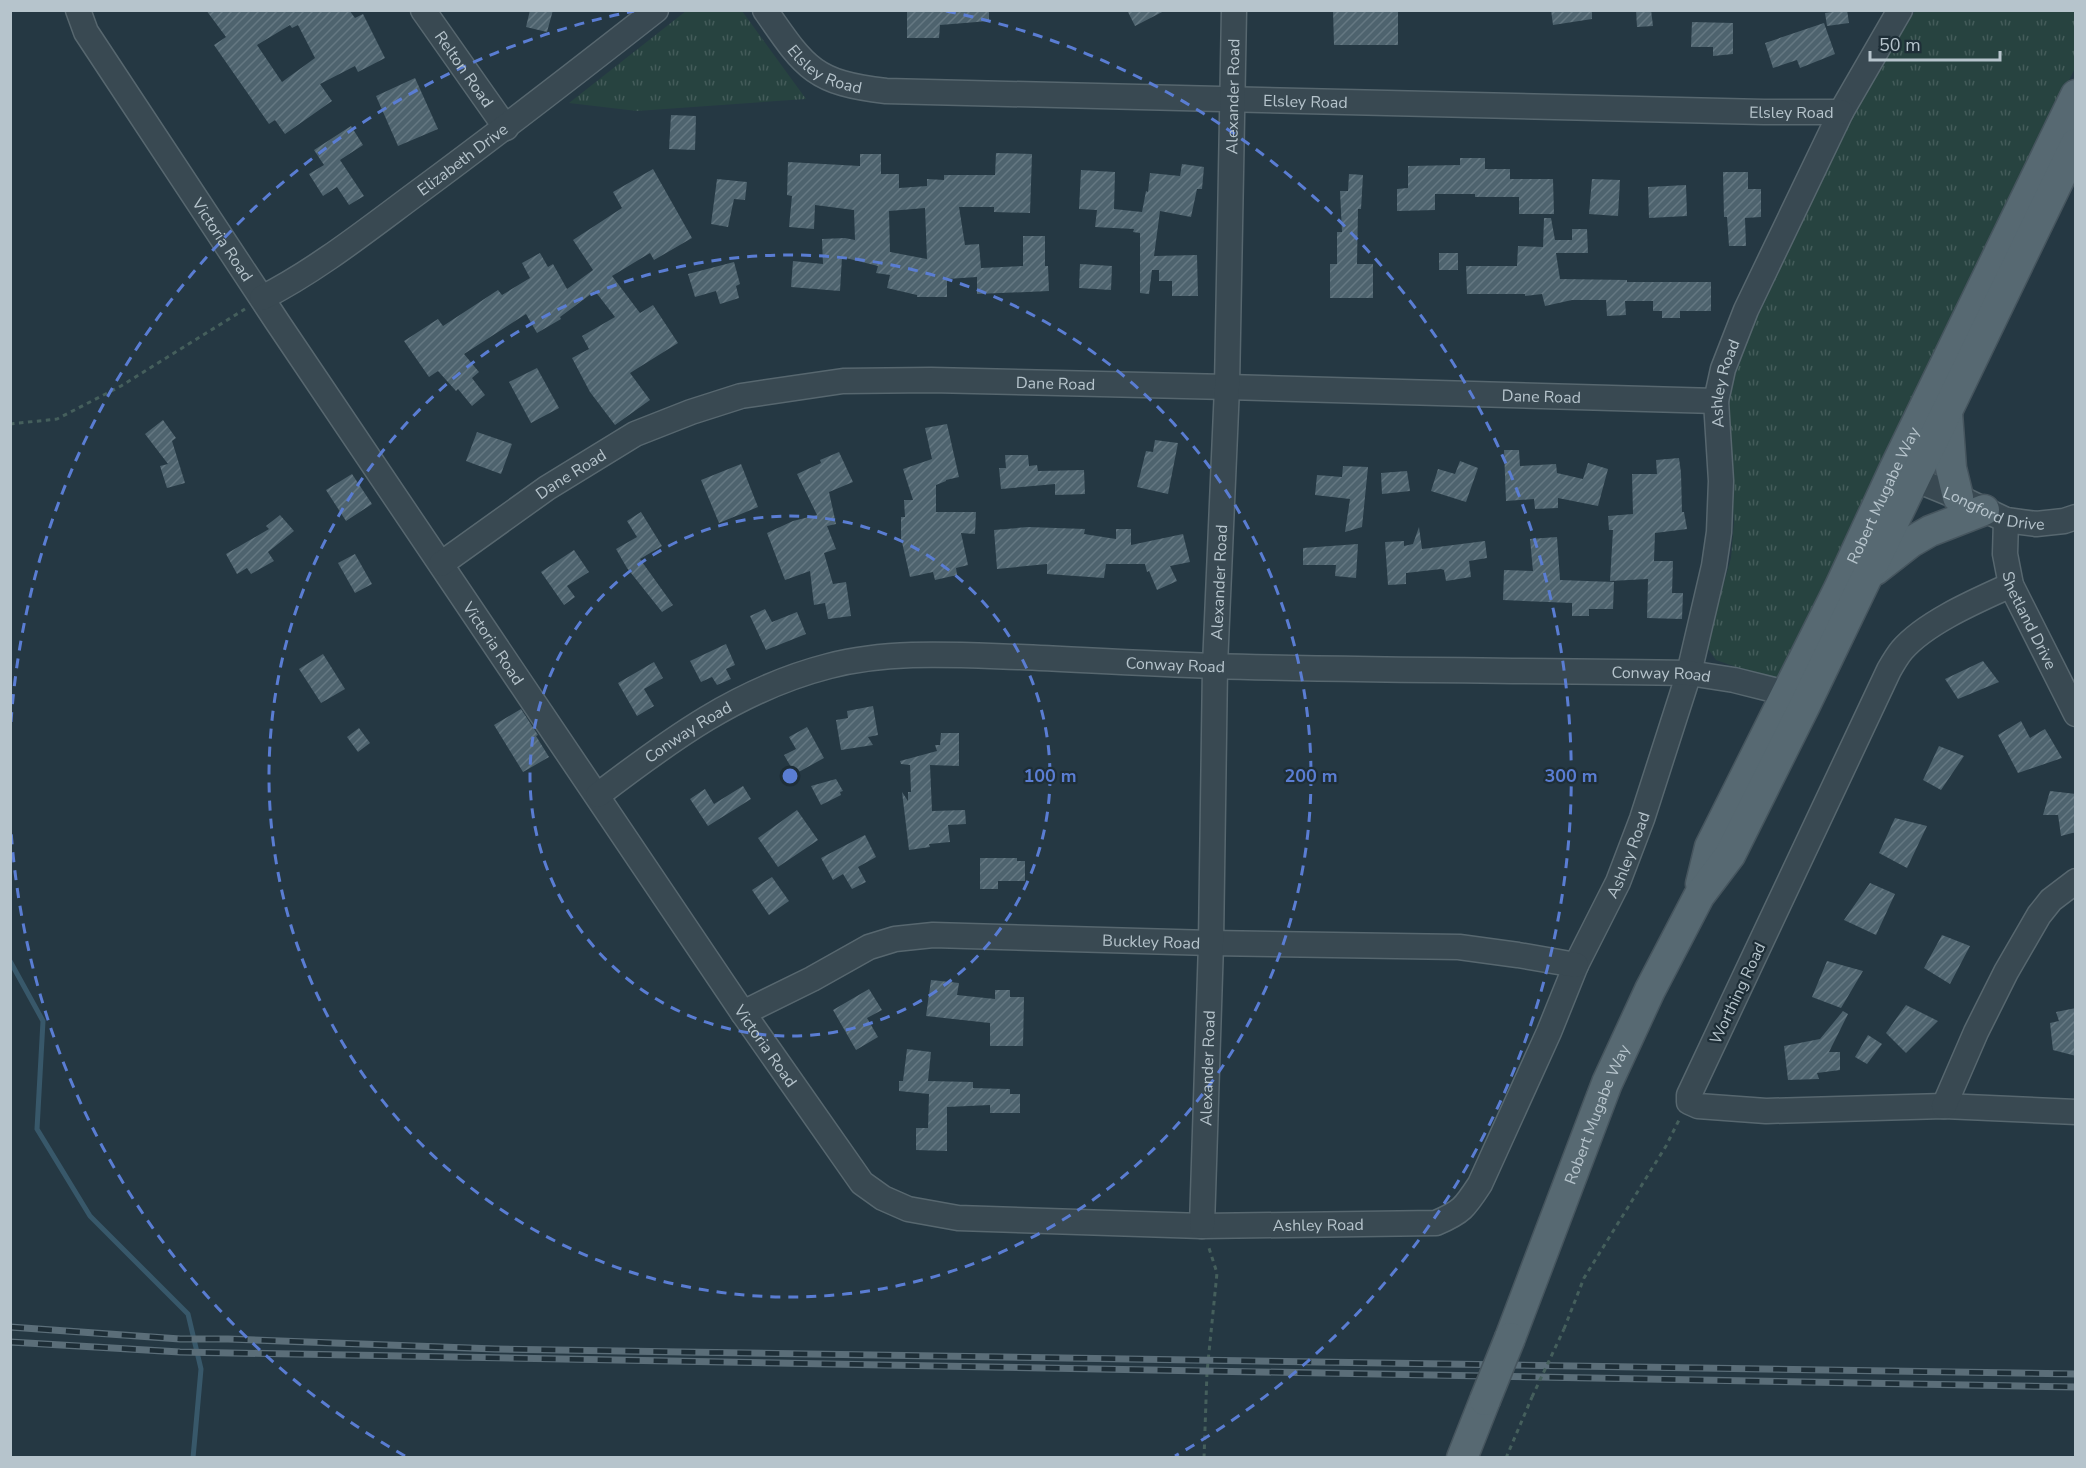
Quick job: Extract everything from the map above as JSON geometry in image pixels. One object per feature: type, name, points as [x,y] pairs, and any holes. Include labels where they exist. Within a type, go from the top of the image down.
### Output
[{"type":"main road","name":"Robert Mugabe Way","points":[[1462,1458],[1607,1083],[1650,990],[1699,896],[1730,855],[1870,574],[1914,479],[1936,407],[2076,95]]},
{"type":"main road","name":"Robert Mugabe Way","points":[[1699,896],[1710,847],[1871,520],[1936,407],[2076,144]]},
{"type":"main road","points":[[1936,407],[1958,497]]},
{"type":"main road","points":[[1870,574],[1911,542],[1930,531],[1995,515]]},
{"type":"street","name":"Victoria Road","points":[[78,10],[86,32],[262,298],[743,1013],[862,1183],[883,1198],[908,1209],[958,1218]]},
{"type":"street","name":"Relton Road","points":[[423,10],[506,128]]},
{"type":"street","name":"Elizabeth Drive","points":[[262,298],[284,287],[357,238],[506,128],[656,10]]},
{"type":"street","name":"Elsley Road","points":[[765,10],[795,53],[822,76],[840,83],[886,91],[1841,112]]},
{"type":"street","name":"Alexander Road","points":[[1202,1226],[1211,943],[1215,666],[1227,387],[1234,10]]},
{"type":"street","name":"Ashley Road","points":[[958,1218],[1202,1226],[1436,1223],[1455,1215],[1467,1203],[1480,1184],[1549,1032],[1576,965],[1618,882],[1642,819],[1689,673],[1714,566],[1719,532],[1721,481],[1716,401],[1723,369],[1735,334],[1841,112],[1900,10]]},
{"type":"street","name":"Dane Road","points":[[441,564],[547,488],[635,434],[691,412],[741,396],[843,381],[931,380],[1716,401]]},
{"type":"street","name":"Longford Drive","points":[[1914,479],[1995,515],[2036,524],[2064,521],[2076,517]]},
{"type":"street","points":[[1871,520],[1904,485],[1914,479]]},
{"type":"street","name":"Shetland Drive","points":[[1995,515],[2011,585],[2076,714]]},
{"type":"street","name":"Worthing Road","points":[[1689,1102],[1689,1095],[1889,670],[1901,651],[1917,636],[1971,604],[2011,585]]},
{"type":"street","name":"Conway Road","points":[[598,795],[666,743],[722,708],[772,684],[829,666],[879,657],[975,655],[1215,666],[1689,673],[1734,680],[1786,693]]},
{"type":"street","points":[[1944,1106],[1976,1032],[2006,972],[2039,915],[2051,900],[2076,881]]},
{"type":"street","name":"Buckley Road","points":[[743,1013],[812,979],[869,947],[895,939],[933,935],[1458,947],[1576,965]]},
{"type":"street","points":[[1689,1102],[1698,1106],[1766,1111],[1944,1106],[2076,1112]]},
{"type":"path","points":[[10,424],[57,419],[121,386],[262,298]]},
{"type":"path","points":[[1506,1458],[1564,1329],[1584,1278],[1666,1146],[1689,1102]]},
{"type":"path","points":[[1202,1226],[1217,1273],[1207,1372],[1204,1458]]},
{"type":"green space","points":[[2073,10],[2075,12],[2075,68],[1776,681],[1716,660],[1706,646],[1731,558],[1734,522],[1727,400],[1734,368],[1748,330],[1852,117],[1915,11]]},
{"type":"green space","points":[[686,11],[742,11],[806,99],[637,111],[569,103]]},
{"type":"building","points":[[206,10],[349,10],[355,18],[363,14],[385,58],[358,72],[355,66],[320,84],[332,101],[285,134],[275,120],[269,124],[214,45],[226,37]],"holes":[[[290,25],[292,28],[298,25],[315,58],[282,82],[257,45]]]},
{"type":"building","points":[[530,10],[553,10],[547,32],[526,27]]},
{"type":"building","points":[[907,10],[989,10],[989,21],[940,25],[939,38],[907,38]]},
{"type":"building","points":[[1127,10],[1166,10],[1135,26]]},
{"type":"building","points":[[1333,10],[1398,10],[1398,45],[1334,45]]},
{"type":"building","points":[[1551,10],[1592,10],[1592,19],[1553,25]]},
{"type":"building","points":[[1636,10],[1651,10],[1653,26],[1637,27]]},
{"type":"building","points":[[1847,10],[1849,23],[1827,26],[1825,13]]},
{"type":"building","points":[[1692,22],[1733,23],[1733,54],[1713,56],[1713,47],[1691,47]]},
{"type":"building","points":[[1824,23],[1835,54],[1800,68],[1797,60],[1773,68],[1765,43]]},
{"type":"building","points":[[415,78],[438,129],[398,146],[376,96]]},
{"type":"building","points":[[671,115],[696,116],[695,150],[669,149]]},
{"type":"building","points":[[351,126],[363,145],[340,160],[364,196],[349,205],[337,187],[323,196],[309,174],[324,165],[314,150]]},
{"type":"building","points":[[996,153],[1032,154],[1030,213],[994,212],[994,207],[959,207],[965,245],[979,244],[981,268],[1023,266],[1023,236],[1045,236],[1045,266],[1048,266],[1049,291],[977,294],[977,277],[947,279],[947,297],[917,297],[917,295],[887,288],[890,275],[876,273],[878,266],[842,257],[840,291],[791,287],[793,261],[823,264],[822,239],[855,240],[854,210],[815,205],[814,229],[789,227],[792,196],[787,195],[788,162],[860,166],[860,154],[881,154],[881,174],[899,174],[899,188],[927,186],[927,179],[944,180],[944,175],[995,175]],"holes":[[[925,208],[927,259],[890,252],[889,211]]]},
{"type":"building","points":[[1460,158],[1485,158],[1485,169],[1510,169],[1510,179],[1553,179],[1554,214],[1519,214],[1519,197],[1475,197],[1475,194],[1435,194],[1435,210],[1397,211],[1397,189],[1408,188],[1408,166],[1460,165]]},
{"type":"building","points":[[1182,164],[1204,167],[1202,189],[1197,189],[1191,217],[1160,211],[1154,256],[1197,255],[1198,296],[1172,296],[1172,281],[1159,281],[1159,270],[1152,270],[1149,294],[1140,293],[1140,233],[1133,232],[1134,229],[1095,227],[1097,210],[1079,209],[1081,170],[1115,172],[1114,209],[1142,212],[1146,191],[1148,192],[1150,173],[1180,176]]},
{"type":"building","points":[[653,169],[692,238],[654,260],[650,253],[612,276],[640,313],[653,305],[678,343],[630,373],[650,400],[615,425],[590,392],[572,358],[589,349],[582,336],[615,317],[595,291],[560,317],[561,319],[537,333],[526,314],[464,354],[479,372],[472,378],[485,395],[472,406],[458,389],[456,391],[438,371],[429,377],[404,341],[438,319],[443,326],[498,290],[502,295],[530,278],[522,263],[540,253],[548,267],[553,264],[567,289],[593,270],[573,240],[622,208],[613,192]]},
{"type":"building","points":[[1723,172],[1748,172],[1748,189],[1761,189],[1761,217],[1745,218],[1746,246],[1729,246],[1727,217],[1724,217]]},
{"type":"building","points":[[1349,174],[1363,175],[1361,209],[1358,209],[1357,264],[1373,264],[1373,298],[1330,298],[1330,264],[1337,264],[1337,232],[1342,232],[1340,191],[1348,191]]},
{"type":"building","points":[[717,179],[747,182],[745,200],[734,199],[728,227],[711,224]]},
{"type":"building","points":[[1592,179],[1620,180],[1618,216],[1589,214]]},
{"type":"building","points":[[1686,185],[1687,216],[1649,218],[1648,187]]},
{"type":"building","points":[[1544,218],[1551,218],[1555,240],[1572,240],[1572,229],[1587,229],[1588,253],[1556,253],[1560,279],[1711,282],[1711,311],[1680,311],[1680,318],[1662,318],[1662,311],[1653,311],[1653,301],[1625,301],[1626,315],[1607,316],[1606,300],[1572,300],[1545,306],[1542,294],[1525,296],[1525,294],[1467,294],[1466,266],[1517,266],[1518,246],[1543,247]]},
{"type":"building","points":[[1439,253],[1458,253],[1458,270],[1439,270]]},
{"type":"building","points":[[734,262],[740,284],[736,286],[739,298],[720,304],[716,291],[695,297],[688,274]]},
{"type":"building","points":[[1080,264],[1112,266],[1111,290],[1079,288]]},
{"type":"building","points":[[537,368],[559,408],[531,423],[509,382]]},
{"type":"building","points":[[163,420],[176,438],[172,441],[185,483],[167,488],[160,466],[168,464],[145,434]]},
{"type":"building","points":[[947,424],[959,477],[936,485],[936,512],[976,512],[975,534],[961,533],[968,565],[956,568],[957,575],[935,580],[933,572],[910,577],[901,538],[901,517],[905,517],[904,500],[913,500],[903,469],[932,459],[925,428]]},
{"type":"building","points":[[477,432],[512,444],[501,474],[466,461]]},
{"type":"building","points":[[1155,440],[1178,443],[1168,494],[1137,487],[1146,451],[1153,452]]},
{"type":"building","points":[[1504,450],[1519,450],[1520,466],[1556,464],[1557,473],[1583,479],[1588,463],[1608,469],[1598,506],[1558,498],[1558,508],[1535,509],[1534,499],[1506,501]]},
{"type":"building","points":[[839,452],[853,482],[829,492],[836,524],[827,526],[836,549],[824,553],[833,584],[846,582],[851,616],[828,619],[825,603],[814,605],[810,571],[785,580],[767,533],[793,521],[817,515],[797,474]]},
{"type":"building","points":[[1005,455],[1028,455],[1029,466],[1037,465],[1038,471],[1084,470],[1085,494],[1055,495],[1055,484],[1001,489],[999,468],[1006,468]]},
{"type":"building","points":[[1679,458],[1682,512],[1684,512],[1687,529],[1655,533],[1654,561],[1673,561],[1672,593],[1683,593],[1682,619],[1647,618],[1648,579],[1610,581],[1613,530],[1609,530],[1608,516],[1633,514],[1632,474],[1657,474],[1656,460]]},
{"type":"building","points":[[1460,461],[1478,468],[1466,502],[1431,491],[1438,469],[1455,474]]},
{"type":"building","points":[[741,464],[758,507],[719,523],[701,480]]},
{"type":"building","points":[[1343,466],[1368,467],[1362,527],[1345,532],[1350,499],[1315,495],[1317,475],[1342,477]]},
{"type":"building","points":[[1407,471],[1410,491],[1382,494],[1381,473]]},
{"type":"building","points":[[352,474],[372,504],[346,521],[326,490]]},
{"type":"building","points":[[641,512],[662,546],[640,559],[673,605],[662,612],[627,568],[616,549],[637,537],[627,521]]},
{"type":"building","points":[[280,515],[294,531],[268,552],[274,561],[251,574],[247,568],[237,574],[226,554],[269,529],[266,526]]},
{"type":"building","points":[[1028,527],[1085,529],[1084,534],[1116,539],[1116,529],[1131,529],[1131,545],[1183,534],[1190,562],[1170,566],[1177,581],[1157,590],[1145,564],[1106,564],[1104,578],[1047,574],[1047,564],[997,569],[994,530]]},
{"type":"building","points":[[1419,527],[1422,549],[1485,541],[1487,558],[1469,561],[1471,577],[1446,581],[1444,570],[1441,569],[1406,573],[1406,584],[1388,585],[1385,542],[1404,541],[1404,546],[1413,544]]},
{"type":"building","points":[[1557,537],[1560,580],[1614,582],[1613,609],[1589,609],[1589,616],[1572,616],[1572,603],[1503,600],[1504,570],[1533,571],[1530,539]]},
{"type":"building","points":[[1358,544],[1356,578],[1335,576],[1336,565],[1303,565],[1303,548]]},
{"type":"building","points":[[574,550],[589,572],[567,586],[575,597],[564,605],[541,572]]},
{"type":"building","points":[[355,554],[372,584],[355,593],[338,563]]},
{"type":"building","points":[[765,609],[772,622],[797,612],[806,634],[766,650],[750,616]]},
{"type":"building","points":[[726,644],[735,665],[726,669],[731,679],[717,685],[712,677],[701,682],[690,661]]},
{"type":"building","points":[[323,654],[345,689],[321,703],[299,669]]},
{"type":"building","points":[[1983,661],[1999,682],[1958,699],[1945,679]]},
{"type":"building","points":[[654,662],[663,678],[644,689],[654,706],[637,716],[618,683]]},
{"type":"building","points":[[873,706],[878,735],[868,737],[873,745],[841,750],[836,720],[848,718],[847,711]]},
{"type":"building","points":[[521,709],[549,757],[523,772],[494,725]]},
{"type":"building","points":[[2021,721],[2030,738],[2045,729],[2062,758],[2018,773],[1998,735]]},
{"type":"building","points":[[807,727],[824,758],[795,774],[784,755],[796,749],[789,737]]},
{"type":"building","points":[[359,728],[370,743],[358,752],[347,737]]},
{"type":"building","points":[[941,733],[959,733],[959,766],[930,765],[932,811],[965,810],[966,824],[948,825],[950,842],[929,844],[930,847],[909,850],[902,792],[908,801],[908,792],[911,792],[910,765],[901,764],[900,761],[937,751],[935,745],[940,745]]},
{"type":"building","points":[[1939,746],[1964,756],[1941,790],[1923,780]]},
{"type":"building","points":[[836,779],[843,791],[840,792],[841,795],[821,805],[811,786]]},
{"type":"building","points":[[743,786],[751,799],[708,826],[690,799],[705,789],[714,804]]},
{"type":"building","points":[[2050,791],[2076,794],[2076,832],[2061,836],[2058,815],[2043,815]]},
{"type":"building","points":[[797,810],[818,840],[778,867],[758,838]]},
{"type":"building","points":[[1895,818],[1927,826],[1907,868],[1879,853]]},
{"type":"building","points":[[865,835],[876,857],[858,867],[866,882],[852,889],[843,874],[833,880],[821,858]]},
{"type":"building","points":[[980,858],[1017,858],[1017,861],[1025,861],[1025,881],[998,881],[998,889],[980,889]]},
{"type":"building","points":[[772,877],[789,901],[769,915],[752,890]]},
{"type":"building","points":[[1870,883],[1895,894],[1876,935],[1844,920]]},
{"type":"building","points":[[1942,935],[1970,946],[1950,984],[1924,968]]},
{"type":"building","points":[[1827,961],[1863,971],[1841,1008],[1812,997]]},
{"type":"building","points":[[931,980],[959,983],[957,995],[995,999],[995,990],[1010,990],[1010,997],[1024,997],[1023,1046],[990,1046],[990,1023],[926,1016]]},
{"type":"building","points":[[869,989],[882,1010],[867,1018],[878,1037],[856,1050],[833,1010]]},
{"type":"building","points":[[1906,1005],[1938,1021],[1906,1053],[1886,1033]]},
{"type":"building","points":[[2076,1008],[2076,1056],[2053,1050],[2050,1023],[2059,1021],[2056,1012]]},
{"type":"building","points":[[1843,1011],[1848,1014],[1829,1052],[1840,1052],[1840,1070],[1817,1073],[1819,1079],[1788,1080],[1784,1046],[1820,1039]]},
{"type":"building","points":[[1868,1035],[1882,1044],[1867,1064],[1855,1057]]},
{"type":"building","points":[[907,1049],[931,1052],[928,1081],[973,1082],[973,1088],[1010,1089],[1010,1094],[1020,1094],[1020,1113],[990,1113],[990,1105],[947,1107],[947,1151],[916,1150],[916,1128],[928,1128],[929,1094],[899,1091],[899,1081],[903,1081]]},
{"type":"waterway","points":[[10,961],[43,1021],[37,1129],[90,1216],[188,1314],[201,1369],[193,1458]]},
{"type":"railway","points":[[10,1327],[180,1339],[495,1349],[2076,1374]]},
{"type":"railway","points":[[10,1342],[180,1352],[2076,1387]]}]
